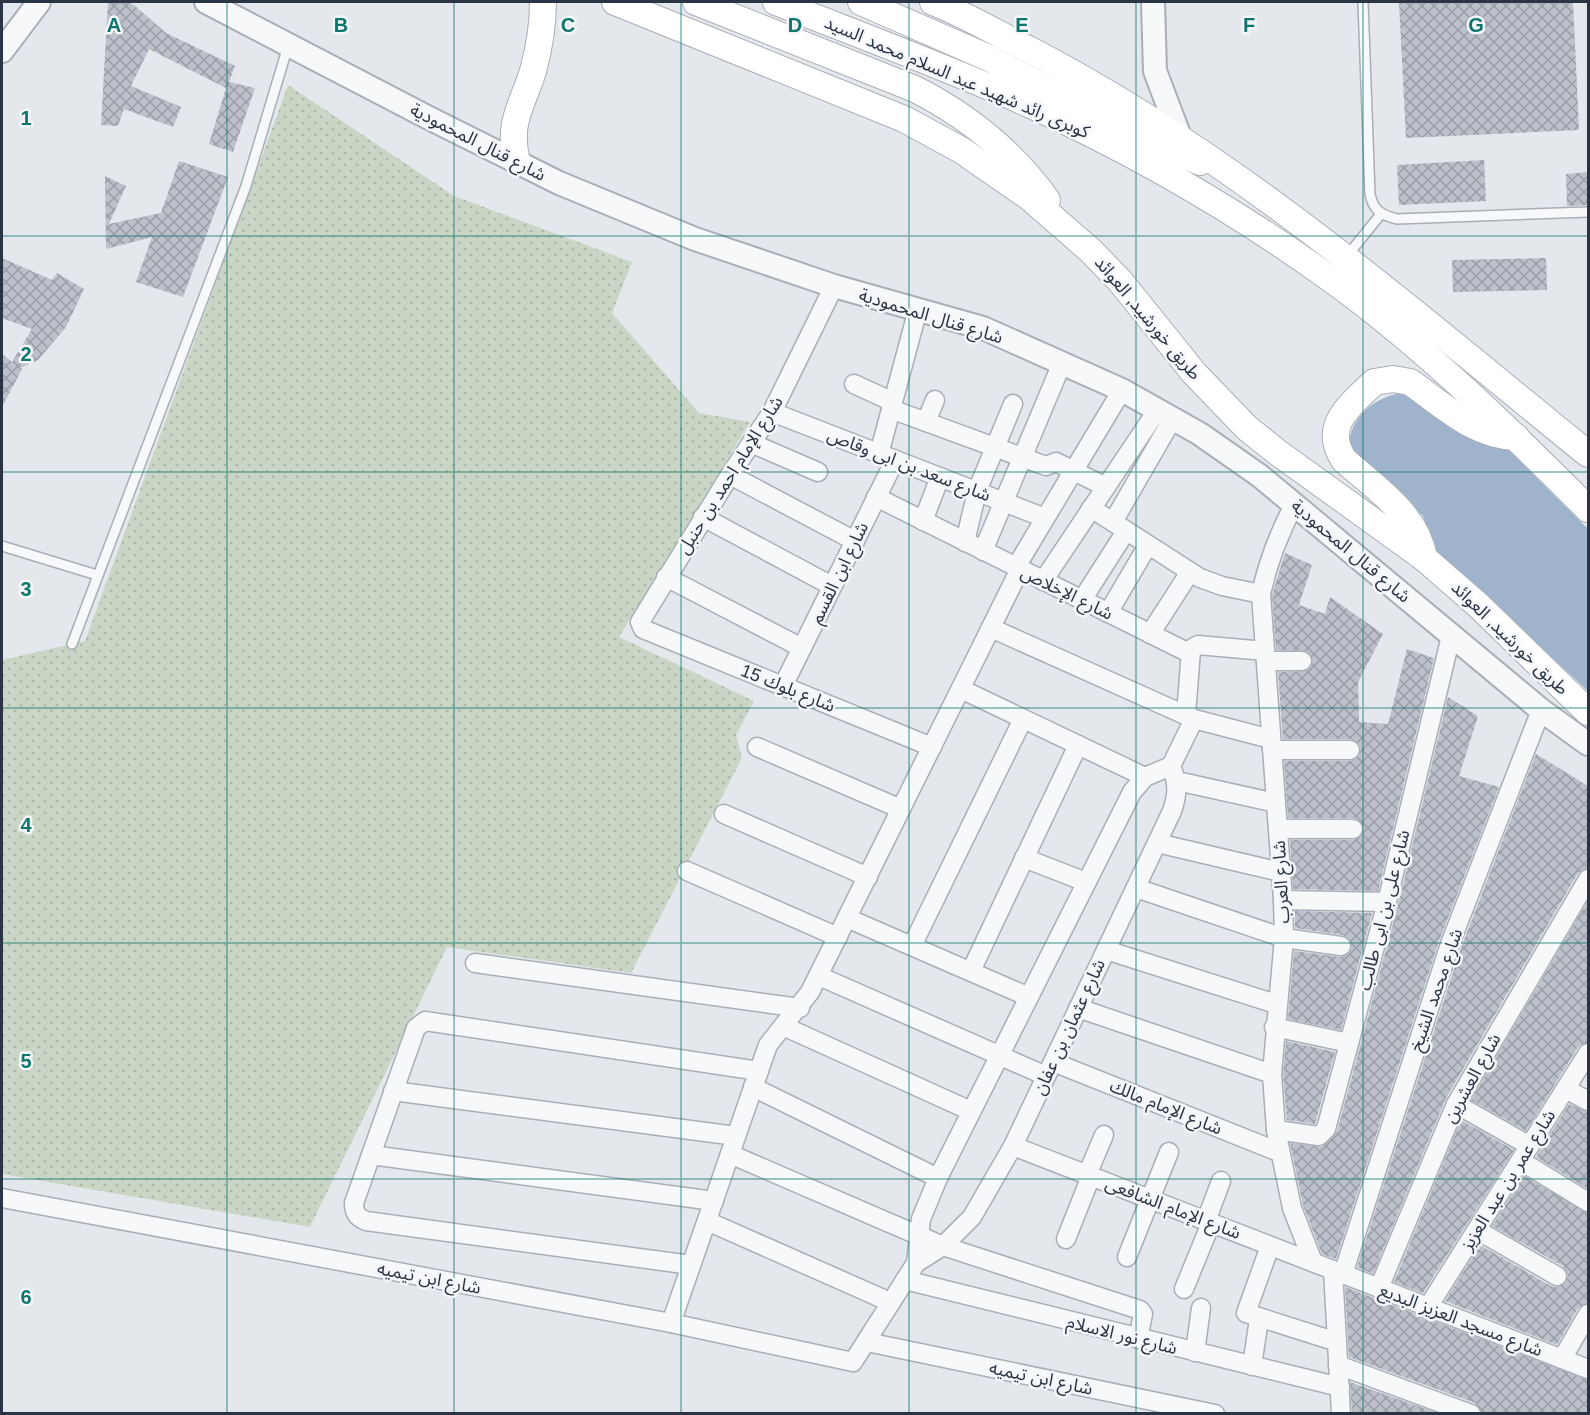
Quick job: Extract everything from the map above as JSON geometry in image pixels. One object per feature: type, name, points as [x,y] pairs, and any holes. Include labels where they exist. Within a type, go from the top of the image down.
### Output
[{"type":"main road","points":[[517,162],[514,149],[514,123],[537,53],[543,2]]},
{"type":"main road","name":"طريق خورشيد, العوائد","points":[[615,2],[904,118],[995,172],[1060,223],[1120,281],[1194,373],[1247,428],[1276,452],[1424,558],[1478,605],[1588,712]]},
{"type":"main road","name":"كوبرى رائد شهيد عبد السلام محمد السيد","points":[[696,2],[915,89],[965,117],[1004,149],[1035,184],[1060,223]]},
{"type":"main road","name":"كوبرى رائد شهيد عبد السلام محمد السيد","points":[[776,2],[1034,107],[1121,150],[1206,197],[1296,255],[1383,319],[1516,436],[1588,509]]},
{"type":"main road","points":[[861,2],[999,63],[1166,150],[1224,168]]},
{"type":"main road","points":[[933,2],[1088,80],[1224,168],[1292,215],[1588,454]]},
{"type":"main road","points":[[1424,558],[1418,535],[1406,516],[1344,460],[1337,449],[1336,427],[1341,416],[1374,382],[1402,379],[1410,382],[1472,426],[1493,435],[1516,436]]},
{"type":"street","points":[[5,40],[36,2]]},
{"type":"street","name":"شارع قنال المحمودية","points":[[206,2],[559,183],[695,239],[834,286],[983,328],[1122,390],[1166,413],[1234,457],[1295,503],[1451,636],[1541,710],[1588,744]]},
{"type":"street","points":[[1153,2],[1155,71],[1179,137]]},
{"type":"street","name":"شارع الإمام احمد بن حنبل","points":[[643,629],[641,618],[729,475],[772,412],[834,286]]},
{"type":"street","name":"شارع ابن القسم","points":[[783,686],[876,497],[887,457],[892,405],[918,309]]},
{"type":"street","points":[[983,551],[1062,363]]},
{"type":"street","points":[[854,384],[926,422],[1046,466],[1056,462],[1106,487]]},
{"type":"street","points":[[671,1323],[768,1046],[800,1008],[819,976],[991,628],[1018,568],[1042,523],[1122,390]]},
{"type":"street","points":[[926,422],[935,400]]},
{"type":"street","points":[[965,542],[977,491],[1013,404]]},
{"type":"street","name":"شارع سعد بن ابى وقاص","points":[[772,412],[1004,502],[1042,523],[1066,546]]},
{"type":"street","points":[[1043,581],[1106,487],[1166,413]]},
{"type":"street","points":[[1082,600],[1120,527],[1166,413]]},
{"type":"street","points":[[751,443],[818,472]]},
{"type":"street","points":[[729,475],[855,541]]},
{"type":"street","points":[[923,521],[940,477]]},
{"type":"street","name":"شارع الإخلاص","points":[[876,497],[1183,650],[1191,650],[1198,645],[1302,661]]},
{"type":"street","name":"شارع العرب","points":[[1295,503],[1275,542],[1261,594],[1284,938],[1276,1004],[1272,1074],[1279,1152],[1292,1208],[1313,1262]]},
{"type":"street","points":[[1091,508],[1190,572],[1211,583],[1261,594]]},
{"type":"street","points":[[703,517],[832,586]]},
{"type":"street","points":[[1108,613],[1148,545]]},
{"type":"street","points":[[1150,634],[1190,572]]},
{"type":"street","points":[[666,577],[802,648]]},
{"type":"street","points":[[991,628],[1190,717],[1271,745],[1350,750]]},
{"type":"street","name":"شارع بلوك 15","points":[[643,629],[932,747]]},
{"type":"street","name":"شارع على بن ابى طالب","points":[[1276,1130],[1318,1136],[1325,1133],[1387,902],[1451,636]]},
{"type":"street","points":[[1190,717],[1191,650]]},
{"type":"street","points":[[961,688],[1145,777],[1174,774],[1276,803]]},
{"type":"street","name":"شارع محمد الشيخ","points":[[1338,1272],[1450,944],[1541,710]]},
{"type":"street","name":"شارع عثمان بن عفان","points":[[854,1362],[916,1263],[944,1246],[972,1217],[1013,1146],[1177,797],[1174,774],[1190,717]]},
{"type":"street","points":[[912,946],[1023,719]]},
{"type":"street","points":[[971,972],[1077,745]]},
{"type":"street","points":[[757,747],[901,809]]},
{"type":"street","name":"شارع عثمان بن عفان","points":[[916,1263],[921,1219],[938,1178],[1132,792],[1145,777]]},
{"type":"street","points":[[724,814],[868,877]]},
{"type":"street","points":[[1278,829],[1353,829]]},
{"type":"street","points":[[1157,843],[1281,872]]},
{"type":"street","points":[[1024,858],[1086,882]]},
{"type":"street","points":[[687,871],[838,937]]},
{"type":"street","name":"شارع العشرين","points":[[1379,1288],[1456,1104],[1588,879]]},
{"type":"street","points":[[1136,888],[1284,938],[1341,946]]},
{"type":"street","points":[[1283,900],[1387,902]]},
{"type":"street","points":[[847,918],[1029,997]]},
{"type":"street","points":[[1106,950],[1276,1004]]},
{"type":"street","points":[[475,963],[800,1008]]},
{"type":"street","name":"شارع الإمام مالك","points":[[819,976],[999,1056],[1050,1069],[1279,1152]]},
{"type":"street","points":[[1078,1008],[1272,1074]]},
{"type":"street","points":[[691,1265],[366,1221],[359,1218],[354,1211],[354,1203],[416,1028],[420,1023],[430,1021],[756,1079],[938,1178]]},
{"type":"street","points":[[783,1026],[971,1111]]},
{"type":"street","points":[[1274,1027],[1349,1043]]},
{"type":"street","name":"شارع عمر بن عبد العزيز","points":[[1428,1307],[1588,1053]]},
{"type":"street","points":[[1566,1089],[1588,1101]]},
{"type":"street","points":[[393,1091],[736,1136]]},
{"type":"street","points":[[1456,1104],[1588,1202]]},
{"type":"street","points":[[1066,1239],[1104,1135]]},
{"type":"street","name":"شارع الإمام الشافعى","points":[[1013,1146],[1338,1272]]},
{"type":"street","points":[[1127,1257],[1169,1152]]},
{"type":"street","points":[[730,1154],[944,1246],[1140,1310],[1143,1314],[1138,1339]]},
{"type":"street","points":[[371,1155],[714,1201]]},
{"type":"street","points":[[1184,1289],[1221,1181]]},
{"type":"street","name":"شارع ابن تيميه","points":[[2,1198],[671,1323],[854,1362]]},
{"type":"street","points":[[706,1221],[890,1302]]},
{"type":"street","points":[[1477,1230],[1557,1276]]},
{"type":"street","points":[[1270,1246],[1246,1311],[1247,1315],[1337,1342]]},
{"type":"street","points":[[1338,1272],[1337,1342],[1341,1413]]},
{"type":"street","name":"شارع مسجد العزيز البديع","points":[[1338,1272],[1588,1370]]},
{"type":"street","name":"شارع نور الاسلام","points":[[905,1280],[1340,1387]]},
{"type":"street","points":[[1195,1352],[1201,1308]]},
{"type":"street","points":[[1562,1359],[1588,1314]]},
{"type":"street","points":[[1252,1366],[1259,1319]]},
{"type":"street","name":"شارع ابن تيميه","points":[[867,1342],[1215,1413]]},
{"type":"street","points":[[1338,1365],[1471,1413]]},
{"type":"lane","points":[[1363,2],[1370,194],[1376,210],[1397,219],[1588,212]]},
{"type":"lane","points":[[72,644],[246,186],[289,45]]},
{"type":"lane","points":[[1346,258],[1381,213]]},
{"type":"lane","points":[[2,546],[97,575]]},
{"type":"green space","points":[[288,85],[454,196],[632,262],[612,313],[699,413],[750,422],[619,637],[754,701],[736,735],[742,758],[631,973],[447,947],[310,1227],[2,1174],[2,660],[85,641]]},
{"type":"water","points":[[1403,393],[1484,445],[1508,449],[1588,529],[1588,691],[1437,552],[1423,516],[1349,447],[1354,427],[1366,410],[1383,399]]},
{"type":"building","points":[[108,2],[128,2],[134,5],[166,33],[235,66],[229,82],[255,88],[233,152],[209,144],[226,88],[149,49],[131,86],[181,107],[173,127],[124,109],[118,126],[101,125]]},
{"type":"building","points":[[1399,2],[1573,2],[1579,130],[1406,138]]},
{"type":"building","points":[[1484,160],[1486,201],[1399,205],[1397,165]]},
{"type":"building","points":[[179,161],[228,177],[183,297],[136,282],[152,237],[106,249],[105,176],[126,186],[109,224],[161,213]]},
{"type":"building","points":[[1588,172],[1588,205],[1567,206],[1566,174]]},
{"type":"building","points":[[2,258],[52,280],[57,273],[84,289],[66,327],[38,360],[20,368],[22,369],[2,407],[2,354],[12,362],[32,329],[2,318]]},
{"type":"building","points":[[1546,258],[1547,290],[1453,292],[1452,260]]},
{"type":"building","points":[[1285,553],[1312,565],[1299,605],[1325,614],[1330,597],[1383,634],[1358,682],[1359,722],[1388,724],[1407,649],[1434,658],[1378,891],[1293,889],[1290,840],[1354,840],[1362,835],[1364,828],[1359,820],[1354,818],[1288,818],[1284,761],[1351,761],[1359,756],[1361,749],[1359,744],[1351,739],[1283,739],[1278,672],[1307,671],[1313,662],[1307,651],[1276,650],[1272,595]]},
{"type":"building","points":[[1448,697],[1478,716],[1459,776],[1499,787],[1439,941],[1336,1259],[1322,1254],[1303,1205],[1290,1143],[1322,1147],[1337,1132],[1398,905]]},
{"type":"building","points":[[1536,754],[1588,786],[1588,868],[1578,873],[1446,1098],[1373,1274],[1357,1267],[1461,948]]},
{"type":"building","points":[[1588,900],[1588,1042],[1578,1047],[1526,1131],[1471,1100]]},
{"type":"building","points":[[1295,911],[1372,913],[1341,1030],[1288,1019],[1294,951],[1340,957],[1349,953],[1352,947],[1348,938],[1343,935],[1295,928]]},
{"type":"building","points":[[1286,1041],[1335,1052],[1315,1124],[1287,1120],[1283,1074]]},
{"type":"building","points":[[1569,1104],[1588,1112],[1588,1189],[1536,1157]]},
{"type":"building","points":[[1461,1120],[1514,1150],[1423,1293],[1394,1282]]},
{"type":"building","points":[[1524,1176],[1588,1213],[1588,1303],[1578,1308],[1557,1345],[1445,1301],[1480,1245],[1551,1286],[1558,1287],[1566,1282],[1568,1275],[1563,1266],[1492,1226]]},
{"type":"building","points":[[1345,1287],[1588,1380],[1588,1413],[1482,1413],[1475,1403],[1349,1357]]},
{"type":"building","points":[[1350,1382],[1437,1413],[1352,1413]]}]
